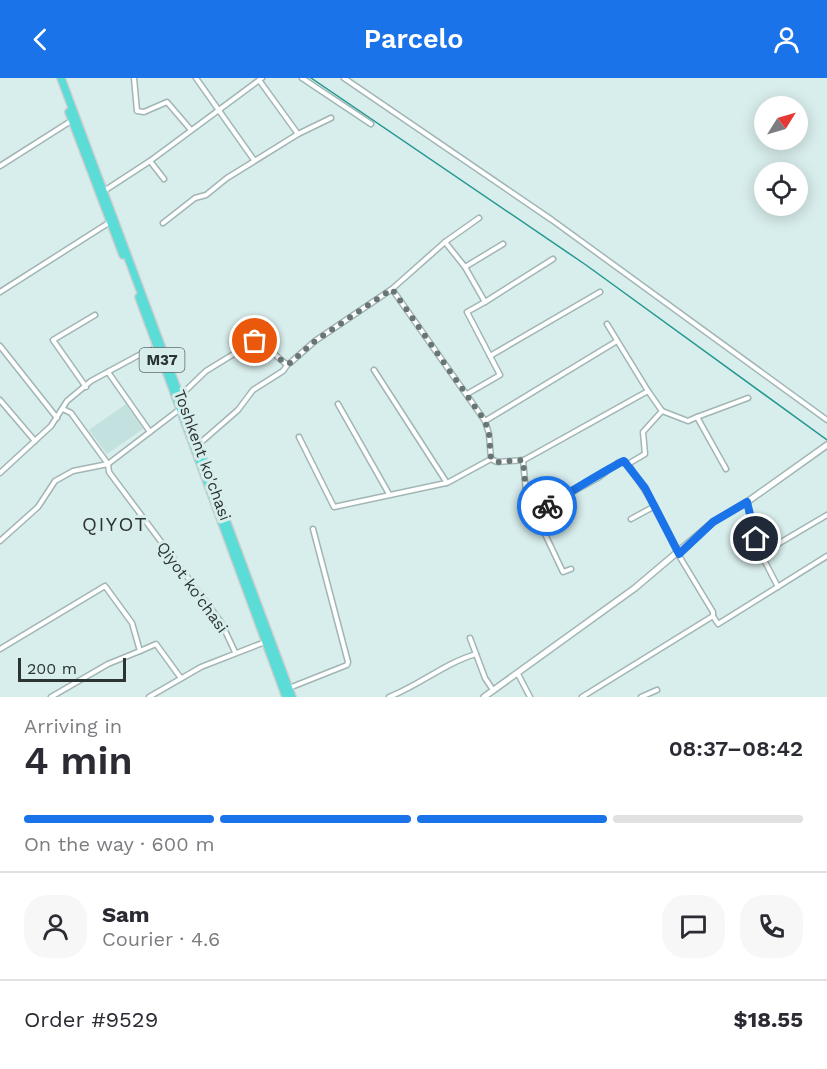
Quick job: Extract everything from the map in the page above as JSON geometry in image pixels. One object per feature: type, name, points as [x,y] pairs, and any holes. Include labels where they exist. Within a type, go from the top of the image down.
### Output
[{"type":"highway","name":"Toshkent ko'chasi","points":[[59,78],[72,120],[180,409],[268,641],[292,697]]},
{"type":"highway","name":"Toshkent ko'chasi","points":[[59,78],[199,444],[286,697]]},
{"type":"street","points":[[134,78],[137,111],[144,112],[167,102],[191,130]]},
{"type":"street","points":[[196,78],[254,160]]},
{"type":"street","points":[[302,78],[371,124]]},
{"type":"street","points":[[344,78],[552,220],[827,420]]},
{"type":"street","points":[[104,191],[150,161],[260,79],[298,134]]},
{"type":"street","points":[[163,223],[195,198],[206,195],[254,160],[331,118]]},
{"type":"street","points":[[0,166],[72,120]]},
{"type":"street","points":[[150,161],[164,179]]},
{"type":"street","points":[[199,444],[238,410],[253,390],[283,370],[315,341],[392,289],[445,242],[479,218]]},
{"type":"street","points":[[0,292],[110,222]]},
{"type":"street","points":[[445,242],[465,267],[485,302]]},
{"type":"street","points":[[465,267],[503,244]]},
{"type":"street","points":[[466,394],[500,375],[467,312],[552,259]]},
{"type":"street","points":[[392,289],[485,421],[489,434],[491,459]]},
{"type":"street","points":[[490,356],[600,292]]},
{"type":"street","points":[[86,387],[53,340],[95,315]]},
{"type":"street","points":[[607,324],[662,411],[687,421],[748,398]]},
{"type":"street","points":[[485,421],[617,341]]},
{"type":"street","points":[[181,395],[206,371],[249,342],[260,342],[288,364]]},
{"type":"street","points":[[0,346],[57,418]]},
{"type":"street","points":[[0,472],[57,418],[67,401],[108,372],[158,348]]},
{"type":"street","points":[[374,370],[447,483]]},
{"type":"street","points":[[108,372],[150,432]]},
{"type":"street","points":[[491,459],[498,462],[523,460],[648,391]]},
{"type":"street","points":[[0,400],[35,441]]},
{"type":"street","points":[[338,404],[389,494]]},
{"type":"street","name":"Qiyot ko'chasi","points":[[63,409],[71,413],[108,464],[109,472],[221,622],[235,652]]},
{"type":"street","points":[[0,541],[38,507],[55,481],[73,471],[108,464],[180,409]]},
{"type":"street","points":[[627,464],[645,454],[643,432],[662,411]]},
{"type":"street","points":[[697,417],[726,469]]},
{"type":"street","points":[[299,437],[334,507],[447,483],[491,459]]},
{"type":"street","points":[[484,697],[678,554],[713,522],[747,502],[827,445]]},
{"type":"street","points":[[523,460],[526,492],[530,504],[536,507],[545,507],[598,478],[619,462],[627,464],[655,506],[678,554],[718,624],[827,556]]},
{"type":"street","points":[[747,502],[754,535],[778,587]]},
{"type":"street","points":[[631,519],[655,506]]},
{"type":"street","points":[[536,507],[535,513],[563,572],[572,569]]},
{"type":"street","points":[[761,554],[827,515]]},
{"type":"street","points":[[289,688],[347,665],[348,662],[313,529]]},
{"type":"street","points":[[0,649],[105,586],[132,623],[140,651]]},
{"type":"street","points":[[582,697],[713,616]]},
{"type":"street","points":[[470,638],[485,678],[493,690]]},
{"type":"street","name":"Qiyot ko'chasi","points":[[149,697],[180,677],[235,652],[268,641]]},
{"type":"street","points":[[51,697],[108,664],[156,644],[180,677]]},
{"type":"street","points":[[389,697],[420,684],[454,662],[476,654]]},
{"type":"street","points":[[518,674],[530,697]]},
{"type":"street","points":[[641,697],[657,690]]},
{"type":"shaded area","points":[[126,404],[143,429],[107,454],[89,430]]},
{"type":"waterway","points":[[311,78],[586,265],[827,440]]},
{"type":"way so far","points":[[255,341],[260,342],[286,364],[290,363],[315,341],[392,289],[426,334],[485,421],[489,434],[491,459],[498,462],[523,460],[526,492],[530,504],[536,507],[547,506]]},
{"type":"district","name":"QIYOT","points":[[115,524]]},
{"type":"route","points":[[547,506],[624,461],[645,488],[679,554],[713,522],[747,502],[756,539]]}]
